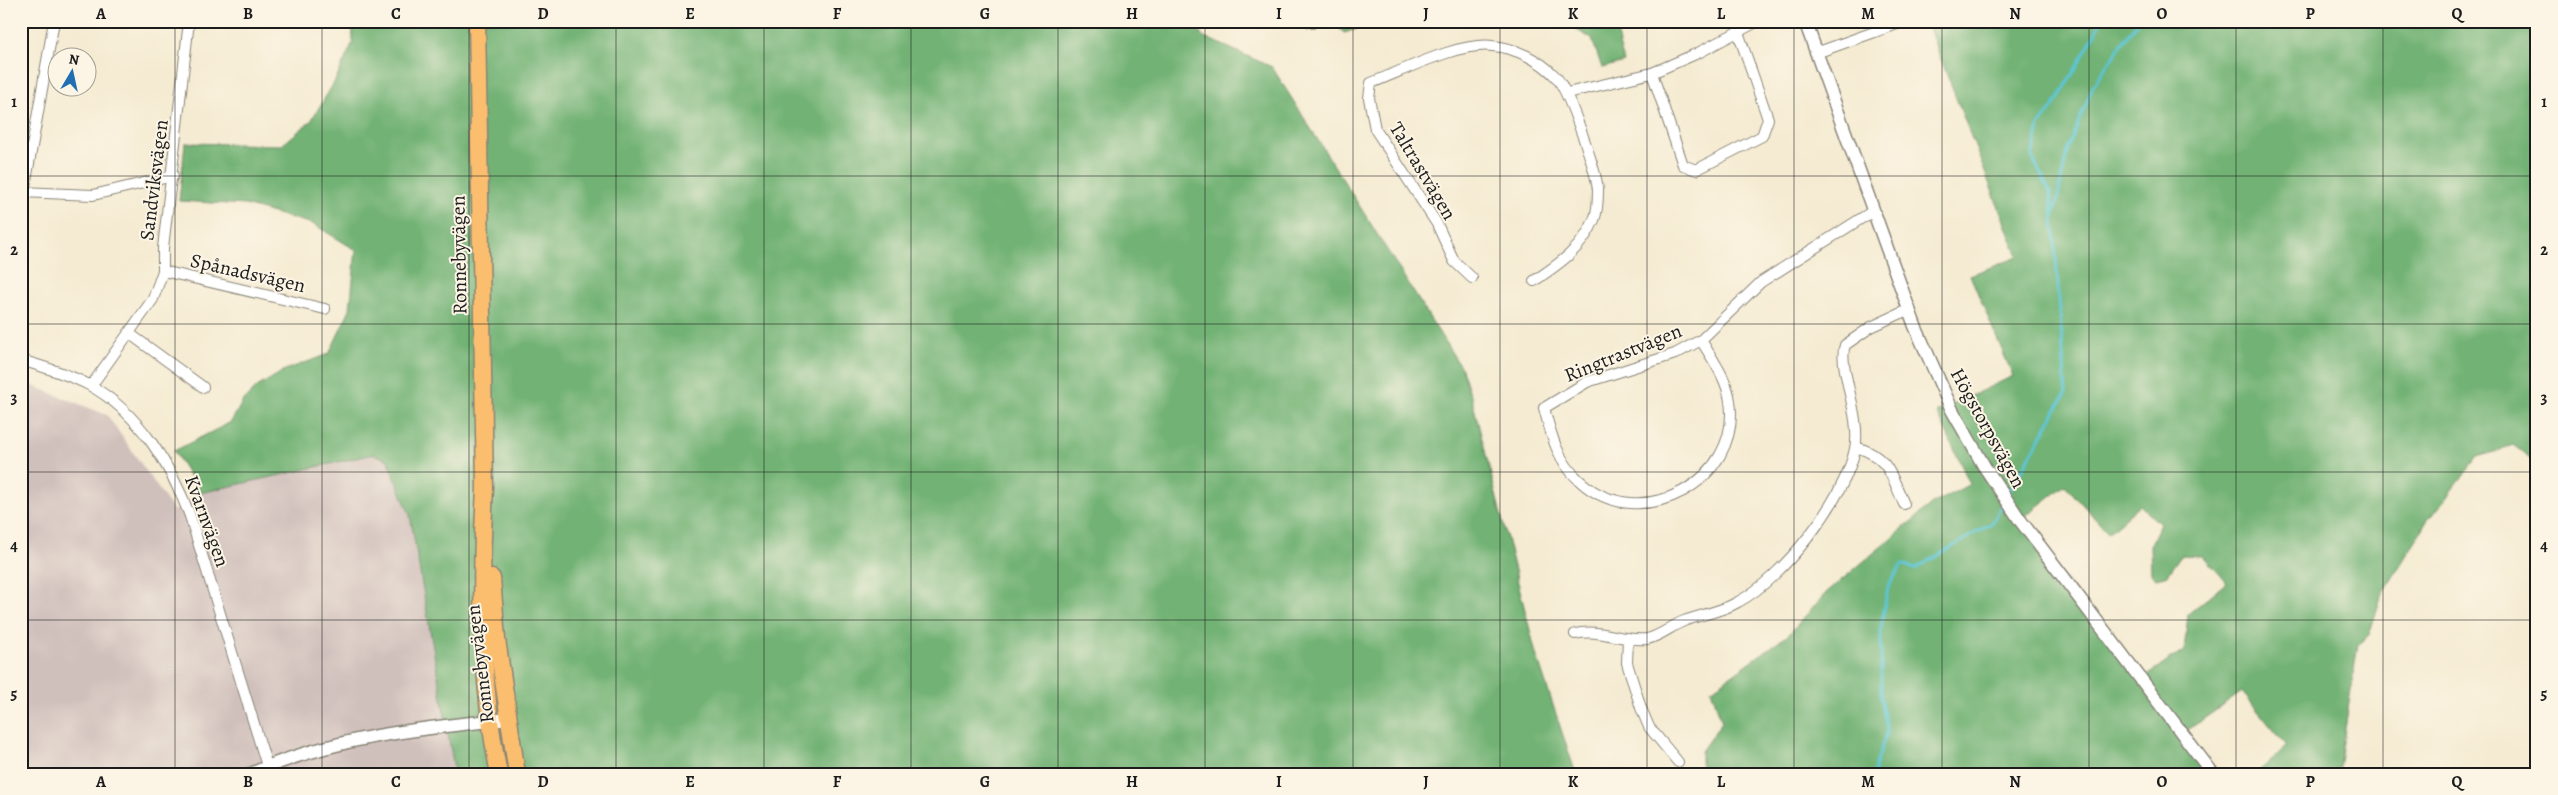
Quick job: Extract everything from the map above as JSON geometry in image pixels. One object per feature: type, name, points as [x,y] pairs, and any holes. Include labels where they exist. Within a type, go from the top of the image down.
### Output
[{"type":"main road","name":"Ronnebyvägen","points":[[477,21],[484,488],[482,545],[483,612],[490,721],[499,774]]},
{"type":"main road","name":"Ronnebyvägen","points":[[484,488],[497,638],[517,774]]},
{"type":"street","points":[[54,21],[22,192],[93,194],[173,176]]},
{"type":"street","name":"Sandviksvägen","points":[[91,386],[130,334],[153,299],[163,271],[163,248],[173,176],[189,21]]},
{"type":"street","points":[[1534,281],[1563,261],[1583,242],[1595,218],[1598,190],[1566,93],[1652,73],[1758,21]]},
{"type":"street","name":"Högstorpsvägen","points":[[1805,21],[1910,309],[1952,410],[1997,487],[2213,774]]},
{"type":"street","points":[[1816,53],[1905,21]]},
{"type":"street","points":[[1652,73],[1683,165],[1696,170],[1762,136],[1768,120],[1738,32]]},
{"type":"street","name":"Taltrastvägen","points":[[1472,278],[1454,261],[1437,224],[1375,129],[1368,98],[1371,83],[1465,47],[1493,46],[1521,52],[1557,78],[1566,93]]},
{"type":"street","name":"Ringtrastvägen","points":[[1701,340],[1719,370],[1730,400],[1729,433],[1722,452],[1709,471],[1694,486],[1673,498],[1647,504],[1623,502],[1607,497],[1580,482],[1564,464],[1551,437],[1544,408],[1588,382],[1675,354],[1701,340],[1761,282],[1873,211]]},
{"type":"street","name":"Spånadsvägen","points":[[163,271],[325,310]]},
{"type":"street","points":[[1575,634],[1594,632],[1646,639],[1662,634],[1683,621],[1737,603],[1771,578],[1804,542],[1835,497],[1856,447],[1856,418],[1843,350],[1845,345],[1856,336],[1910,309]]},
{"type":"street","points":[[130,334],[203,387]]},
{"type":"street","name":"Kvarnvägen","points":[[21,360],[75,378],[91,386],[116,404],[153,445],[178,485],[190,516],[268,766]]},
{"type":"street","points":[[1856,447],[1869,451],[1882,459],[1904,504]]},
{"type":"street","points":[[1628,638],[1626,663],[1641,708],[1649,727],[1678,762]]},
{"type":"street","points":[[251,774],[268,766],[354,740],[389,733],[508,719]]},
{"type":"shaded area","points":[[21,381],[107,415],[174,511],[200,493],[374,454],[388,460],[410,515],[455,774],[21,774]]},
{"type":"green space","points":[[352,21],[1192,21],[1202,36],[1272,67],[1462,369],[1472,399],[1536,654],[1576,774],[455,774],[410,515],[388,460],[374,454],[200,493],[174,451],[231,422],[243,401],[257,387],[285,370],[329,354],[350,309],[356,250],[313,224],[245,205],[179,201],[185,143],[282,145],[311,121],[335,81],[353,42]]},
{"type":"green space","points":[[1332,21],[1381,21],[1344,33]]},
{"type":"green space","points":[[1562,21],[1619,21],[1618,40],[1624,62],[1602,68],[1592,39]]},
{"type":"green space","points":[[1926,21],[2537,21],[2537,463],[2513,445],[2478,457],[2427,521],[2381,597],[2369,635],[2358,644],[2338,774],[2256,774],[2287,746],[2242,692],[2182,734],[2213,774],[1701,774],[1701,751],[1722,722],[1711,690],[1788,635],[1826,593],[1932,504],[1970,484],[1937,412],[2013,376],[1970,275],[2018,257]],"holes":[[[2065,485],[2108,533],[2140,505],[2160,524],[2150,546],[2151,574],[2156,578],[2166,576],[2181,555],[2203,556],[2227,582],[2188,614],[2184,651],[2141,679],[2020,520]]]},
{"type":"waterway","points":[[2053,215],[2050,192],[2032,157],[2039,126],[2059,98],[2102,21]]},
{"type":"waterway","points":[[2007,496],[2066,393],[2053,219],[2068,148],[2094,84],[2138,21]]},
{"type":"waterway","points":[[1873,774],[1887,730],[1881,697],[1881,628],[1888,587],[1902,564],[1915,569],[1992,523],[2004,502]]}]
